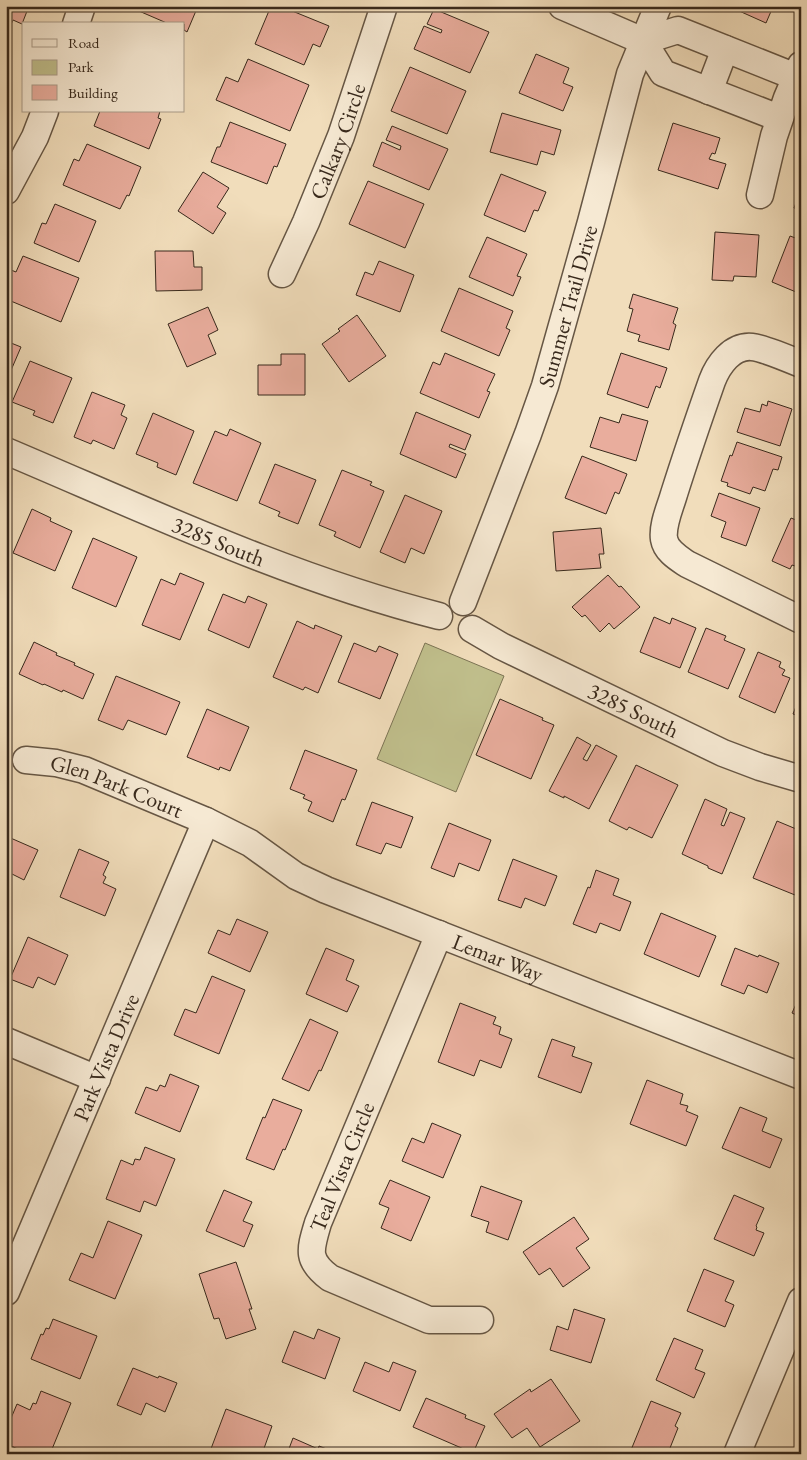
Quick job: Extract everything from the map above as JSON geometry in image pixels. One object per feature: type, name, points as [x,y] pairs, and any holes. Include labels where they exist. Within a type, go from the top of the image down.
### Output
[{"type":"street","points":[[77,22],[82,6]]},
{"type":"street","name":"Calkary Circle","points":[[282,274],[306,222],[341,136],[384,6]]},
{"type":"street","points":[[562,6],[643,41],[662,73],[779,118]]},
{"type":"street","name":"Summer Trail Drive","points":[[463,602],[528,434],[544,386],[584,250],[630,74],[658,6]]},
{"type":"street","points":[[643,41],[678,30],[725,49],[798,71],[779,118],[760,195]]},
{"type":"street","points":[[710,91],[725,49]]},
{"type":"street","points":[[6,191],[35,137],[46,112]]},
{"type":"street","points":[[801,364],[751,347],[741,348],[723,360],[716,370],[665,524],[664,541],[669,550],[687,564],[801,620]]},
{"type":"street","name":"3285 South","points":[[6,450],[271,563],[392,604],[439,616]]},
{"type":"street","points":[[463,602],[470,606],[475,622],[472,629],[466,635],[450,636],[443,631],[439,624],[442,608],[447,603],[463,602]]},
{"type":"street","name":"3285 South","points":[[472,629],[501,646],[723,753],[760,767],[801,779]]},
{"type":"street","name":"Glen Park Court","points":[[26,760],[56,763],[84,770],[206,821]]},
{"type":"street","name":"Lemar Way","points":[[206,821],[250,843],[296,876],[311,883],[801,1076]]},
{"type":"street","name":"Park Vista Drive","points":[[6,1292],[206,821]]},
{"type":"street","name":"Teal Vista Circle","points":[[439,934],[318,1223],[312,1243],[312,1258],[318,1269],[330,1278],[429,1320],[480,1320]]},
{"type":"street","points":[[6,1041],[96,1079]]},
{"type":"street","points":[[737,1454],[801,1301]]},
{"type":"green space","points":[[425,643],[504,676],[456,792],[377,759]]},
{"type":"building","points":[[6,6],[29,6],[22,24],[13,20],[6,36]]},
{"type":"building","points":[[133,6],[198,6],[187,32],[185,31],[185,22],[164,22],[132,8]]},
{"type":"building","points":[[271,6],[280,6],[329,26],[320,47],[313,44],[304,65],[255,44]]},
{"type":"building","points":[[728,6],[768,6],[772,9],[766,23]]},
{"type":"building","points":[[434,9],[489,32],[470,73],[414,49],[424,26],[441,33],[442,30],[427,24]]},
{"type":"building","points":[[536,54],[569,68],[563,83],[573,87],[563,111],[519,93]]},
{"type":"building","points":[[248,59],[309,85],[290,131],[216,100],[226,77],[238,82]]},
{"type":"building","points":[[410,67],[466,91],[447,134],[391,111]]},
{"type":"building","points":[[100,112],[160,112],[158,118],[161,119],[149,149],[94,126]]},
{"type":"building","points":[[502,113],[561,130],[554,155],[541,151],[537,165],[490,152]]},
{"type":"building","points":[[230,122],[286,144],[277,167],[274,166],[267,184],[211,162],[217,147],[220,147]]},
{"type":"building","points":[[673,123],[720,138],[715,154],[712,153],[709,159],[726,164],[718,189],[658,170]]},
{"type":"building","points":[[392,126],[448,149],[429,190],[373,166],[382,142],[400,150],[401,146],[386,140]]},
{"type":"building","points":[[87,144],[141,167],[129,196],[127,195],[120,209],[63,185],[74,159],[79,161]]},
{"type":"building","points":[[203,172],[229,188],[217,207],[226,213],[213,234],[178,211]]},
{"type":"building","points":[[501,174],[546,192],[538,211],[534,210],[525,232],[484,215]]},
{"type":"building","points":[[368,181],[424,204],[405,248],[349,224]]},
{"type":"building","points":[[801,189],[801,210],[794,208]]},
{"type":"building","points":[[55,204],[96,221],[79,262],[34,243],[42,223],[46,224]]},
{"type":"building","points":[[715,232],[759,235],[756,277],[734,276],[733,281],[712,280]]},
{"type":"building","points":[[790,236],[801,240],[801,288],[798,287],[796,292],[772,282]]},
{"type":"building","points":[[487,237],[527,254],[517,276],[521,277],[513,296],[469,277]]},
{"type":"building","points":[[155,251],[193,251],[194,267],[202,267],[202,290],[156,291]]},
{"type":"building","points":[[23,256],[79,278],[61,322],[6,299],[6,282],[11,270],[16,272]]},
{"type":"building","points":[[379,261],[414,275],[400,312],[356,295],[365,272],[373,275]]},
{"type":"building","points":[[459,288],[513,311],[506,328],[510,330],[499,356],[441,331]]},
{"type":"building","points":[[633,294],[678,308],[673,323],[676,325],[669,350],[638,341],[640,335],[627,331],[633,309],[629,308]]},
{"type":"building","points":[[208,307],[218,330],[208,335],[216,354],[187,367],[168,324]]},
{"type":"building","points":[[357,315],[386,356],[349,382],[322,344]]},
{"type":"building","points":[[6,341],[21,347],[6,382]]},
{"type":"building","points":[[445,353],[495,374],[487,391],[490,392],[479,418],[420,393],[433,362],[440,365]]},
{"type":"building","points":[[621,353],[667,368],[660,388],[656,386],[648,408],[607,394]]},
{"type":"building","points":[[281,354],[305,354],[305,395],[258,395],[258,365],[281,365]]},
{"type":"building","points":[[30,361],[72,378],[53,423],[33,415],[35,411],[12,402]]},
{"type":"building","points":[[92,392],[125,405],[121,415],[127,418],[114,449],[93,440],[91,444],[74,437]]},
{"type":"building","points":[[768,401],[792,409],[780,446],[737,432],[745,408],[760,412],[762,404],[767,406]]},
{"type":"building","points":[[416,412],[471,435],[465,450],[450,444],[449,447],[466,454],[456,478],[400,454]]},
{"type":"building","points":[[153,413],[194,431],[176,475],[157,467],[158,463],[136,454]]},
{"type":"building","points":[[622,414],[648,421],[636,461],[590,447],[600,417],[619,423]]},
{"type":"building","points":[[230,429],[261,443],[237,501],[193,483],[215,431],[227,436]]},
{"type":"building","points":[[737,442],[782,457],[778,470],[773,469],[765,491],[753,487],[750,494],[727,486],[728,483],[721,481],[730,455],[732,456]]},
{"type":"building","points":[[582,456],[627,474],[619,494],[615,492],[606,514],[565,498]]},
{"type":"building","points":[[275,464],[316,480],[298,524],[278,516],[280,512],[259,503]]},
{"type":"building","points":[[342,470],[372,482],[370,485],[384,491],[360,548],[334,536],[336,532],[319,525]]},
{"type":"building","points":[[719,493],[760,508],[746,546],[721,537],[726,522],[711,516]]},
{"type":"building","points":[[405,495],[442,511],[424,554],[411,548],[405,563],[380,552]]},
{"type":"building","points":[[32,509],[51,518],[50,521],[72,531],[55,571],[13,553]]},
{"type":"building","points":[[791,518],[801,522],[801,568],[792,565],[790,569],[772,561]]},
{"type":"building","points":[[601,528],[604,554],[599,554],[601,568],[556,571],[553,532]]},
{"type":"building","points":[[93,538],[137,557],[116,607],[72,588]]},
{"type":"building","points":[[180,573],[204,583],[180,640],[142,625],[161,579],[175,585]]},
{"type":"building","points":[[608,575],[640,607],[614,629],[609,623],[600,632],[585,615],[582,617],[572,607]]},
{"type":"building","points":[[223,594],[245,603],[248,596],[267,604],[249,648],[208,630]]},
{"type":"building","points":[[654,617],[670,624],[672,618],[696,628],[680,668],[640,652]]},
{"type":"building","points":[[297,621],[314,629],[315,625],[342,636],[318,693],[305,687],[303,690],[273,677]]},
{"type":"building","points":[[706,628],[726,636],[724,640],[745,649],[728,689],[688,672]]},
{"type":"building","points":[[34,642],[94,674],[83,699],[63,690],[62,692],[43,685],[19,674]]},
{"type":"building","points":[[354,643],[376,652],[379,646],[398,654],[380,699],[338,682]]},
{"type":"building","points":[[758,652],[781,662],[779,667],[785,670],[782,675],[790,678],[775,713],[739,697]]},
{"type":"building","points":[[116,676],[180,702],[166,735],[128,720],[123,730],[98,720]]},
{"type":"building","points":[[801,694],[801,717],[793,714]]},
{"type":"building","points":[[500,699],[543,718],[542,720],[554,725],[531,779],[476,755]]},
{"type":"building","points":[[207,709],[249,727],[230,771],[220,767],[219,770],[187,757]]},
{"type":"building","points":[[577,737],[591,745],[583,759],[587,761],[596,745],[617,756],[589,809],[564,796],[564,798],[549,791]]},
{"type":"building","points":[[305,750],[357,770],[345,800],[342,799],[333,822],[308,811],[312,802],[303,798],[305,795],[290,789]]},
{"type":"building","points":[[636,765],[678,785],[652,838],[629,827],[627,830],[609,821]]},
{"type":"building","points":[[705,799],[727,809],[721,825],[724,826],[730,812],[745,818],[722,874],[682,854]]},
{"type":"building","points":[[372,802],[413,817],[401,848],[386,843],[381,854],[356,845]]},
{"type":"building","points":[[777,821],[801,831],[801,881],[795,895],[753,878]]},
{"type":"building","points":[[449,823],[491,840],[479,871],[459,863],[454,877],[431,868]]},
{"type":"building","points":[[6,836],[38,850],[24,880],[6,871]]},
{"type":"building","points":[[79,849],[109,862],[103,875],[106,877],[103,883],[116,889],[105,916],[60,897]]},
{"type":"building","points":[[513,859],[557,876],[545,906],[525,898],[521,908],[498,900]]},
{"type":"building","points":[[596,870],[619,879],[613,895],[631,902],[620,931],[600,923],[596,933],[573,924],[588,887],[590,888]]},
{"type":"building","points":[[661,913],[716,936],[699,977],[644,954]]},
{"type":"building","points":[[237,919],[268,932],[250,972],[208,953],[218,930],[230,935]]},
{"type":"building","points":[[28,937],[68,955],[55,985],[38,977],[33,988],[10,979]]},
{"type":"building","points":[[326,948],[354,960],[346,980],[359,986],[347,1012],[306,994]]},
{"type":"building","points":[[735,948],[779,963],[767,993],[748,985],[744,994],[721,985]]},
{"type":"building","points":[[212,976],[245,990],[219,1054],[174,1035],[185,1009],[196,1013]]},
{"type":"building","points":[[801,993],[801,1017],[792,1013]]},
{"type":"building","points":[[460,1003],[496,1017],[493,1024],[501,1027],[499,1034],[512,1039],[501,1068],[480,1060],[474,1076],[438,1062]]},
{"type":"building","points":[[310,1019],[338,1032],[321,1071],[319,1070],[309,1091],[282,1079]]},
{"type":"building","points":[[552,1039],[575,1047],[572,1056],[592,1063],[581,1093],[538,1077]]},
{"type":"building","points":[[170,1074],[199,1086],[180,1132],[135,1113],[146,1087],[157,1091],[160,1085],[165,1087]]},
{"type":"building","points":[[647,1080],[683,1094],[680,1104],[688,1106],[686,1111],[698,1116],[686,1146],[630,1124]]},
{"type":"building","points":[[273,1099],[302,1110],[285,1150],[283,1149],[274,1170],[246,1159],[263,1117],[265,1118]]},
{"type":"building","points":[[740,1107],[767,1118],[762,1131],[782,1139],[770,1168],[722,1148]]},
{"type":"building","points":[[432,1123],[461,1135],[443,1178],[402,1161],[412,1138],[424,1143]]},
{"type":"building","points":[[145,1147],[175,1159],[156,1206],[144,1201],[140,1212],[106,1199],[121,1160],[133,1165],[135,1159],[140,1160]]},
{"type":"building","points":[[390,1180],[430,1197],[411,1241],[381,1228],[389,1208],[379,1204]]},
{"type":"building","points":[[481,1186],[522,1201],[508,1240],[486,1232],[489,1222],[471,1216]]},
{"type":"building","points":[[224,1190],[252,1202],[243,1221],[253,1225],[244,1247],[206,1231]]},
{"type":"building","points":[[734,1195],[764,1208],[756,1230],[764,1233],[754,1256],[714,1239]]},
{"type":"building","points":[[574,1217],[589,1239],[576,1248],[590,1268],[563,1287],[550,1268],[539,1275],[523,1252]]},
{"type":"building","points":[[108,1221],[142,1235],[115,1299],[69,1280],[81,1253],[93,1258]]},
{"type":"building","points":[[236,1262],[252,1309],[249,1309],[256,1329],[226,1339],[219,1318],[214,1319],[199,1274]]},
{"type":"building","points":[[704,1269],[734,1281],[725,1301],[734,1305],[725,1327],[687,1311]]},
{"type":"building","points":[[574,1309],[605,1319],[591,1363],[550,1350],[557,1326],[568,1330]]},
{"type":"building","points":[[53,1319],[97,1336],[80,1379],[31,1359],[41,1334],[43,1335],[46,1328],[49,1329]]},
{"type":"building","points":[[318,1329],[340,1338],[325,1379],[282,1362],[294,1331],[314,1339]]},
{"type":"building","points":[[674,1338],[703,1350],[695,1369],[705,1373],[694,1398],[656,1380]]},
{"type":"building","points":[[365,1362],[389,1372],[393,1362],[416,1371],[400,1411],[353,1391]]},
{"type":"building","points":[[133,1368],[177,1383],[165,1412],[146,1403],[141,1415],[117,1405]]},
{"type":"building","points":[[551,1379],[580,1421],[540,1447],[527,1428],[512,1438],[494,1414],[530,1389],[531,1392]]},
{"type":"building","points":[[41,1391],[71,1403],[50,1454],[30,1454],[6,1444],[6,1430],[17,1404],[30,1410],[33,1403],[36,1404]]},
{"type":"building","points":[[426,1398],[466,1415],[465,1418],[485,1426],[473,1453],[413,1427]]},
{"type":"building","points":[[651,1401],[681,1413],[675,1426],[678,1428],[670,1448],[673,1450],[671,1454],[641,1454],[631,1450]]},
{"type":"building","points":[[226,1409],[272,1426],[262,1454],[209,1454]]},
{"type":"building","points":[[293,1438],[318,1449],[319,1446],[337,1453],[287,1454]]}]
